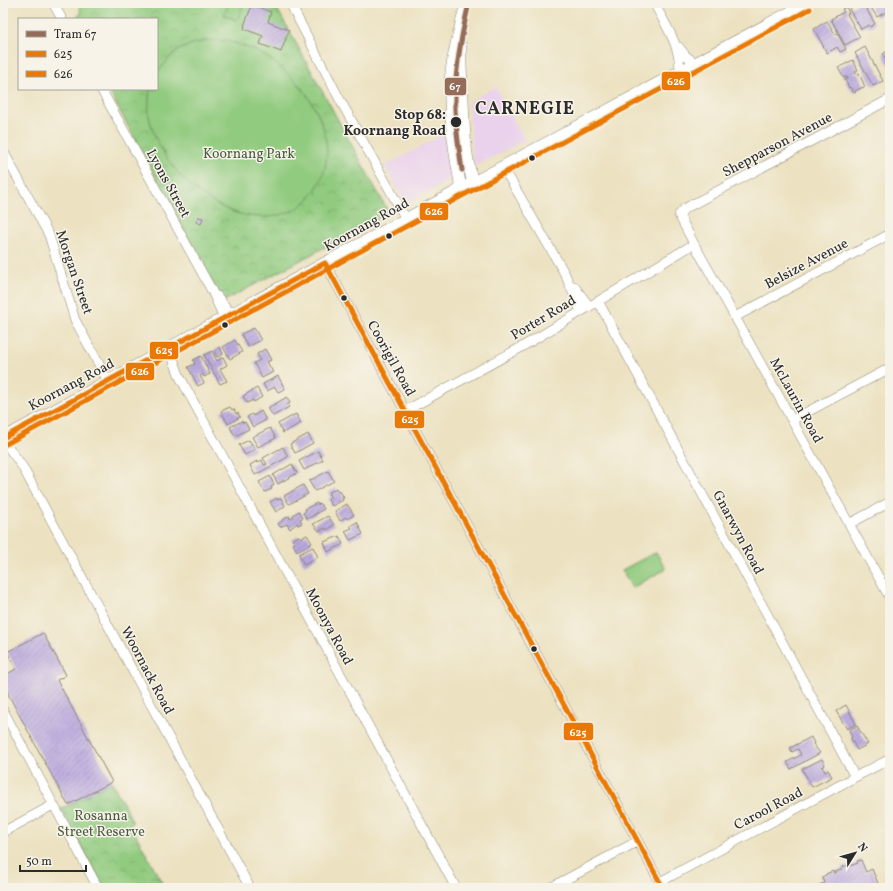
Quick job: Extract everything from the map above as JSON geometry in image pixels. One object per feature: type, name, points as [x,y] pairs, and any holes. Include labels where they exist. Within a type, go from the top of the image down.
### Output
[{"type":"street","points":[[54,3],[62,18]]},
{"type":"street","points":[[290,3],[336,92],[406,219]]},
{"type":"street","points":[[462,189],[453,140],[450,85],[452,61],[466,3]]},
{"type":"street","points":[[654,3],[675,43],[680,58],[680,71]]},
{"type":"street","name":"Koornang Road","points":[[5,437],[807,3]]},
{"type":"street","points":[[463,19],[461,62],[464,129],[468,165],[473,183]]},
{"type":"street","points":[[675,43],[685,55],[695,63]]},
{"type":"street","name":"Lyons Street","points":[[102,90],[227,316]]},
{"type":"street","name":"Shepparson Avenue","points":[[679,215],[684,209],[890,99]]},
{"type":"street","name":"Morgan Street","points":[[3,151],[49,235],[75,320],[108,381]]},
{"type":"street","points":[[503,167],[565,274],[581,311]]},
{"type":"street","name":"McLaurin Road","points":[[679,215],[890,598]]},
{"type":"street","name":"Belsize Avenue","points":[[735,317],[890,234]]},
{"type":"street","name":"Porter Road","points":[[405,411],[520,348],[694,244]]},
{"type":"street","name":"Coorigil Road","points":[[325,263],[661,885]]},
{"type":"street","points":[[565,274],[589,306]]},
{"type":"street","name":"Gnarwyn Road","points":[[598,301],[855,777]]},
{"type":"street","name":"Moonya Road","points":[[165,350],[456,888]]},
{"type":"street","points":[[792,420],[890,368]]},
{"type":"street","name":"Woornack Road","points":[[5,437],[18,455],[22,466],[250,888]]},
{"type":"street","points":[[849,524],[890,502]]},
{"type":"street","points":[[3,710],[98,888]]},
{"type":"street","name":"Carool Road","points":[[661,885],[890,759]]},
{"type":"street","points":[[3,832],[53,805]]},
{"type":"street","points":[[550,888],[638,841]]},
{"type":"shaded area","points":[[496,87],[525,140],[478,165],[474,164],[468,102]]},
{"type":"shaded area","points":[[444,134],[450,177],[448,181],[406,204],[385,166]]},
{"type":"green space","name":"Koornang Park","points":[[79,3],[274,3],[389,213],[224,301],[219,295],[109,90],[158,90],[158,18],[75,18],[81,14]]},
{"type":"green space","points":[[229,3],[244,3],[237,20],[224,15]]},
{"type":"green space","points":[[211,40],[225,41],[252,49],[276,64],[287,73],[306,94],[320,119],[326,138],[327,157],[322,179],[316,190],[299,207],[276,216],[252,216],[228,210],[206,198],[185,181],[169,161],[156,139],[149,116],[150,90],[158,90],[158,72],[171,56],[177,51],[192,44]]},
{"type":"green space","points":[[656,552],[666,569],[632,588],[622,570]]},
{"type":"green space","name":"Rosanna Street Reserve","points":[[112,782],[133,822],[130,824],[165,888],[113,888],[111,886],[104,888],[61,809]]},
{"type":"building","points":[[858,3],[863,3],[875,24],[861,29],[849,9]]},
{"type":"building","points":[[868,3],[887,3],[888,5],[886,6],[888,11],[877,17]]},
{"type":"building","points":[[252,5],[271,12],[268,22],[289,30],[281,52],[260,44],[263,36],[244,29]]},
{"type":"building","points":[[846,7],[849,13],[847,14],[860,37],[845,45],[831,19],[844,12],[842,9]]},
{"type":"building","points":[[827,21],[835,34],[837,33],[846,49],[840,52],[837,47],[827,53],[814,29]]},
{"type":"building","points":[[865,47],[883,81],[873,86],[855,53]]},
{"type":"building","points":[[890,47],[890,67],[883,54],[889,50],[888,48]]},
{"type":"building","points":[[853,60],[858,70],[855,72],[856,74],[859,73],[865,87],[855,91],[856,92],[854,93],[850,87],[849,88],[845,80],[848,79],[847,77],[844,78],[838,68]]},
{"type":"building","points":[[198,217],[203,218],[201,224],[196,222]]},
{"type":"building","points":[[254,328],[261,340],[248,347],[241,334]]},
{"type":"building","points":[[235,340],[242,352],[230,359],[223,347]]},
{"type":"building","points":[[220,347],[223,354],[217,357],[214,351]]},
{"type":"building","points":[[265,349],[271,360],[267,362],[273,372],[262,378],[254,363],[260,360],[257,354]]},
{"type":"building","points":[[212,351],[217,361],[223,357],[227,365],[220,369],[227,381],[220,384],[204,355]]},
{"type":"building","points":[[201,356],[210,374],[204,377],[203,374],[200,376],[204,383],[198,386],[188,367],[195,364],[193,360]]},
{"type":"building","points":[[278,376],[285,389],[278,392],[275,387],[267,391],[263,384]]},
{"type":"building","points":[[257,388],[262,397],[254,402],[253,400],[247,403],[243,396]]},
{"type":"building","points":[[287,397],[290,403],[287,405],[289,407],[273,416],[268,408]]},
{"type":"building","points":[[230,407],[232,410],[234,409],[236,414],[238,413],[240,417],[228,424],[221,411]]},
{"type":"building","points":[[261,411],[266,420],[253,427],[247,417],[252,414],[253,416]]},
{"type":"building","points":[[296,414],[301,423],[283,433],[278,424]]},
{"type":"building","points":[[242,421],[243,423],[245,422],[249,429],[235,436],[230,427]]},
{"type":"building","points":[[270,428],[276,438],[258,447],[252,437]]},
{"type":"building","points":[[308,434],[313,443],[295,453],[290,444]]},
{"type":"building","points":[[249,440],[255,449],[245,455],[239,445]]},
{"type":"building","points":[[283,447],[288,457],[255,475],[250,465],[262,460],[264,465],[267,464],[263,458]]},
{"type":"building","points":[[318,451],[323,460],[304,470],[299,461]]},
{"type":"building","points":[[292,464],[297,473],[278,484],[273,475]]},
{"type":"building","points":[[328,471],[334,481],[315,491],[309,481]]},
{"type":"building","points":[[270,476],[274,485],[271,487],[272,489],[265,492],[259,482]]},
{"type":"building","points":[[303,485],[308,494],[289,504],[284,496]]},
{"type":"building","points":[[336,488],[338,492],[340,491],[344,498],[332,506],[328,499],[331,498],[328,493]]},
{"type":"building","points":[[277,498],[277,500],[281,498],[285,506],[276,512],[270,502]]},
{"type":"building","points":[[317,503],[318,505],[320,503],[324,509],[307,519],[303,513],[306,511],[305,509]]},
{"type":"building","points":[[347,504],[354,515],[347,519],[346,517],[340,521],[335,511]]},
{"type":"building","points":[[299,511],[303,518],[300,519],[302,523],[298,525],[297,523],[290,529],[287,524],[280,527],[278,524],[282,520],[289,516],[290,519],[294,517],[293,515]]},
{"type":"building","points":[[328,516],[334,525],[326,530],[325,528],[319,531],[313,524]]},
{"type":"building","points":[[357,522],[363,534],[350,540],[345,531],[352,528],[350,526]]},
{"type":"building","points":[[307,535],[312,543],[297,551],[293,544],[295,543],[292,540],[299,536],[301,538]]},
{"type":"building","points":[[339,536],[343,544],[328,552],[324,542]]},
{"type":"building","points":[[313,547],[318,557],[304,565],[299,554]]},
{"type":"building","points":[[43,633],[66,675],[57,680],[112,782],[68,805],[8,694],[5,675],[16,669],[7,652]]},
{"type":"building","points":[[846,705],[856,724],[847,729],[836,711]]},
{"type":"building","points":[[857,726],[868,744],[857,750],[849,730]]},
{"type":"building","points":[[811,737],[814,743],[813,744],[820,753],[791,769],[787,762],[801,755],[798,749],[792,752],[790,748]]},
{"type":"building","points":[[822,759],[825,765],[822,767],[825,772],[828,770],[832,777],[812,787],[802,769]]},
{"type":"building","points":[[98,823],[103,824],[106,828],[103,833],[98,833],[95,828]]},
{"type":"building","points":[[861,860],[866,872],[872,869],[880,888],[810,888],[824,883],[822,877],[826,874],[833,871],[834,873],[842,869],[842,867],[858,863],[857,861]]},
{"type":"tram line","name":"67","points":[[462,170],[456,124],[455,96],[463,29],[469,3]]},
{"type":"transit line","name":"626","points":[[6,444],[460,197],[810,9]]},
{"type":"transit line","name":"625","points":[[325,263],[663,888]]},
{"type":"transit line","name":"625","points":[[3,438],[325,263]]},
{"type":"place","name":"Stop 68: Koornang Road","points":[[456,122]]},
{"type":"district","name":"CARNEGIE","points":[[525,108]]}]
